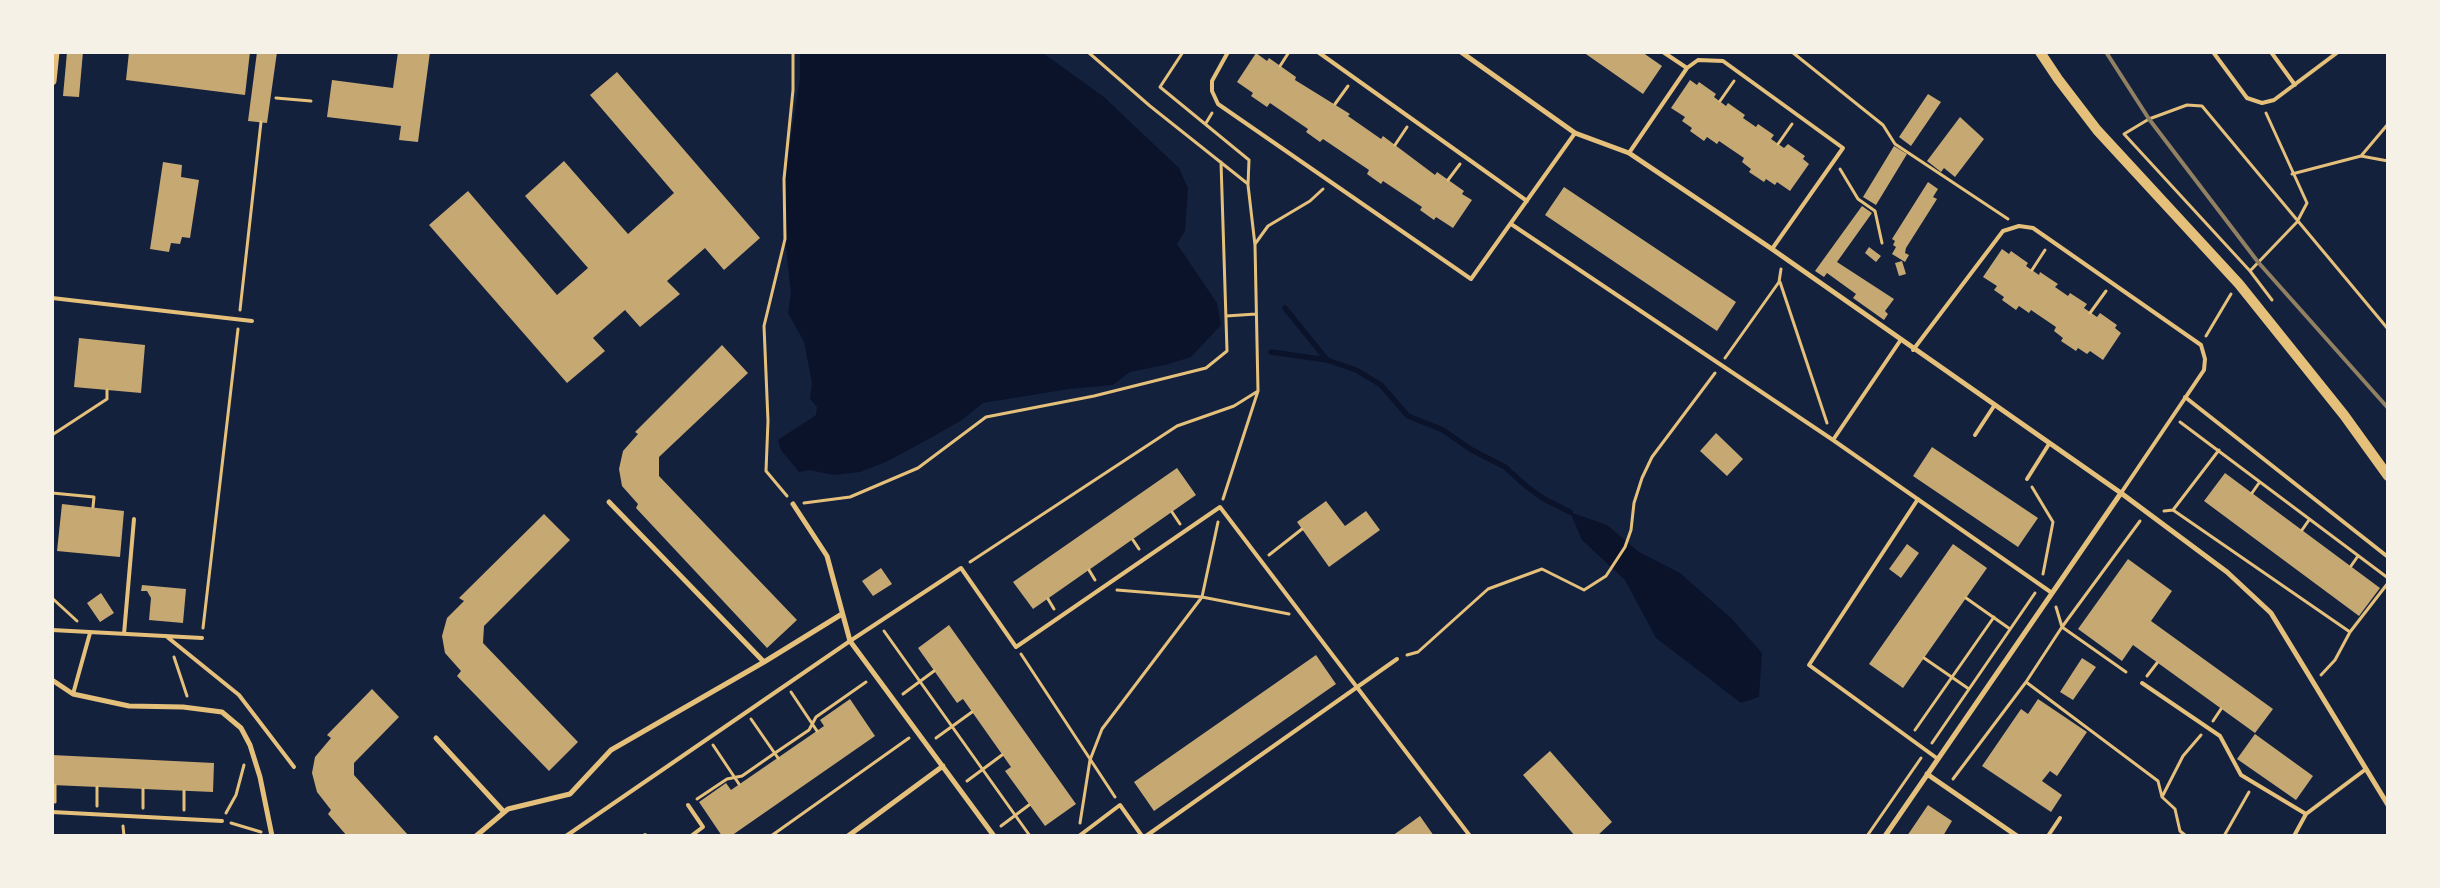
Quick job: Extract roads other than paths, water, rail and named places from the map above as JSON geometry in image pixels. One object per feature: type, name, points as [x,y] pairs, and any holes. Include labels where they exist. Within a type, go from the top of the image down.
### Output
[{"type":"main road","points":[[2040,52],[2097,130],[2239,284],[2344,415],[2388,476]]},
{"type":"street","points":[[52,81],[56,52]]},
{"type":"street","points":[[1462,52],[1575,132],[1629,153],[1772,249],[1900,341],[2121,493],[2227,572],[2271,613],[2388,805]]},
{"type":"street","points":[[1884,836],[2121,493]]},
{"type":"street","points":[[609,502],[764,662]]},
{"type":"street","points":[[793,504],[827,556],[850,641],[994,836]]},
{"type":"street","points":[[476,836],[508,809],[570,794],[611,750],[764,662],[842,614]]},
{"type":"street","points":[[52,680],[72,694],[130,706],[192,708],[222,712],[241,728],[250,745],[260,777],[272,835]]},
{"type":"street","points":[[436,738],[504,812]]},
{"type":"street","points":[[848,836],[943,766]]},
{"type":"street","points":[[1927,774],[2017,836]]},
{"type":"lane","points":[[1228,52],[1212,81],[1212,91],[1218,104],[1471,279],[1575,132]]},
{"type":"lane","points":[[1318,52],[1527,201]]},
{"type":"lane","points":[[1663,52],[1687,68]]},
{"type":"lane","points":[[2213,52],[2247,98],[2262,103],[2274,100],[2338,52]]},
{"type":"lane","points":[[2271,52],[2295,85]]},
{"type":"lane","points":[[1629,153],[1687,68],[1698,60],[1723,61],[1843,148],[1772,249]]},
{"type":"lane","points":[[1511,224],[1719,366],[1833,440],[2052,593]]},
{"type":"lane","points":[[1913,350],[2003,232],[2019,226],[2034,228],[2200,345],[2205,359],[2204,370],[2121,493]]},
{"type":"lane","points":[[52,298],[252,321]]},
{"type":"lane","points":[[1833,440],[1900,341]]},
{"type":"lane","points":[[2185,397],[2388,557]]},
{"type":"lane","points":[[1975,435],[1994,406]]},
{"type":"lane","points":[[2026,479],[2049,444]]},
{"type":"lane","points":[[1918,499],[1809,665],[1938,759]]},
{"type":"lane","points":[[566,836],[878,622],[961,568],[1016,647],[1220,507],[1470,836]]},
{"type":"lane","points":[[124,634],[134,519]]},
{"type":"lane","points":[[52,630],[202,638]]},
{"type":"lane","points":[[72,694],[90,633]]},
{"type":"lane","points":[[166,636],[239,695],[294,768]]},
{"type":"lane","points":[[1146,836],[1396,659]]},
{"type":"lane","points":[[2142,683],[2220,736],[2241,775],[2306,814]]},
{"type":"lane","points":[[2294,836],[2306,814],[2366,769]]},
{"type":"lane","points":[[688,805],[703,827],[691,836]]},
{"type":"lane","points":[[1079,836],[1120,805],[1142,836]]},
{"type":"lane","points":[[53,812],[222,821]]},
{"type":"lane","points":[[2048,836],[2060,818]]},
{"type":"water","points":[[800,53],[1043,53],[1104,97],[1179,168],[1188,188],[1185,231],[1177,244],[1217,303],[1221,325],[1191,357],[1165,365],[1130,372],[1113,385],[1069,389],[983,403],[962,420],[934,436],[888,461],[860,472],[834,475],[809,470],[799,472],[781,450],[778,440],[816,415],[817,407],[810,399],[812,383],[804,342],[788,313],[791,293],[785,239],[784,179],[800,79]]},
{"type":"water","points":[[1570,512],[1607,525],[1639,552],[1680,573],[1731,618],[1762,653],[1759,697],[1741,703],[1656,638],[1625,580],[1582,540]]},
{"type":"waterway","points":[[1285,308],[1327,360]]},
{"type":"waterway","points":[[1271,352],[1327,360],[1356,370],[1381,385],[1408,416],[1443,430],[1470,449],[1505,467],[1544,499],[1570,512]]},
{"type":"railway","points":[[2106,52],[2149,119],[2258,262],[2388,408]]}]
